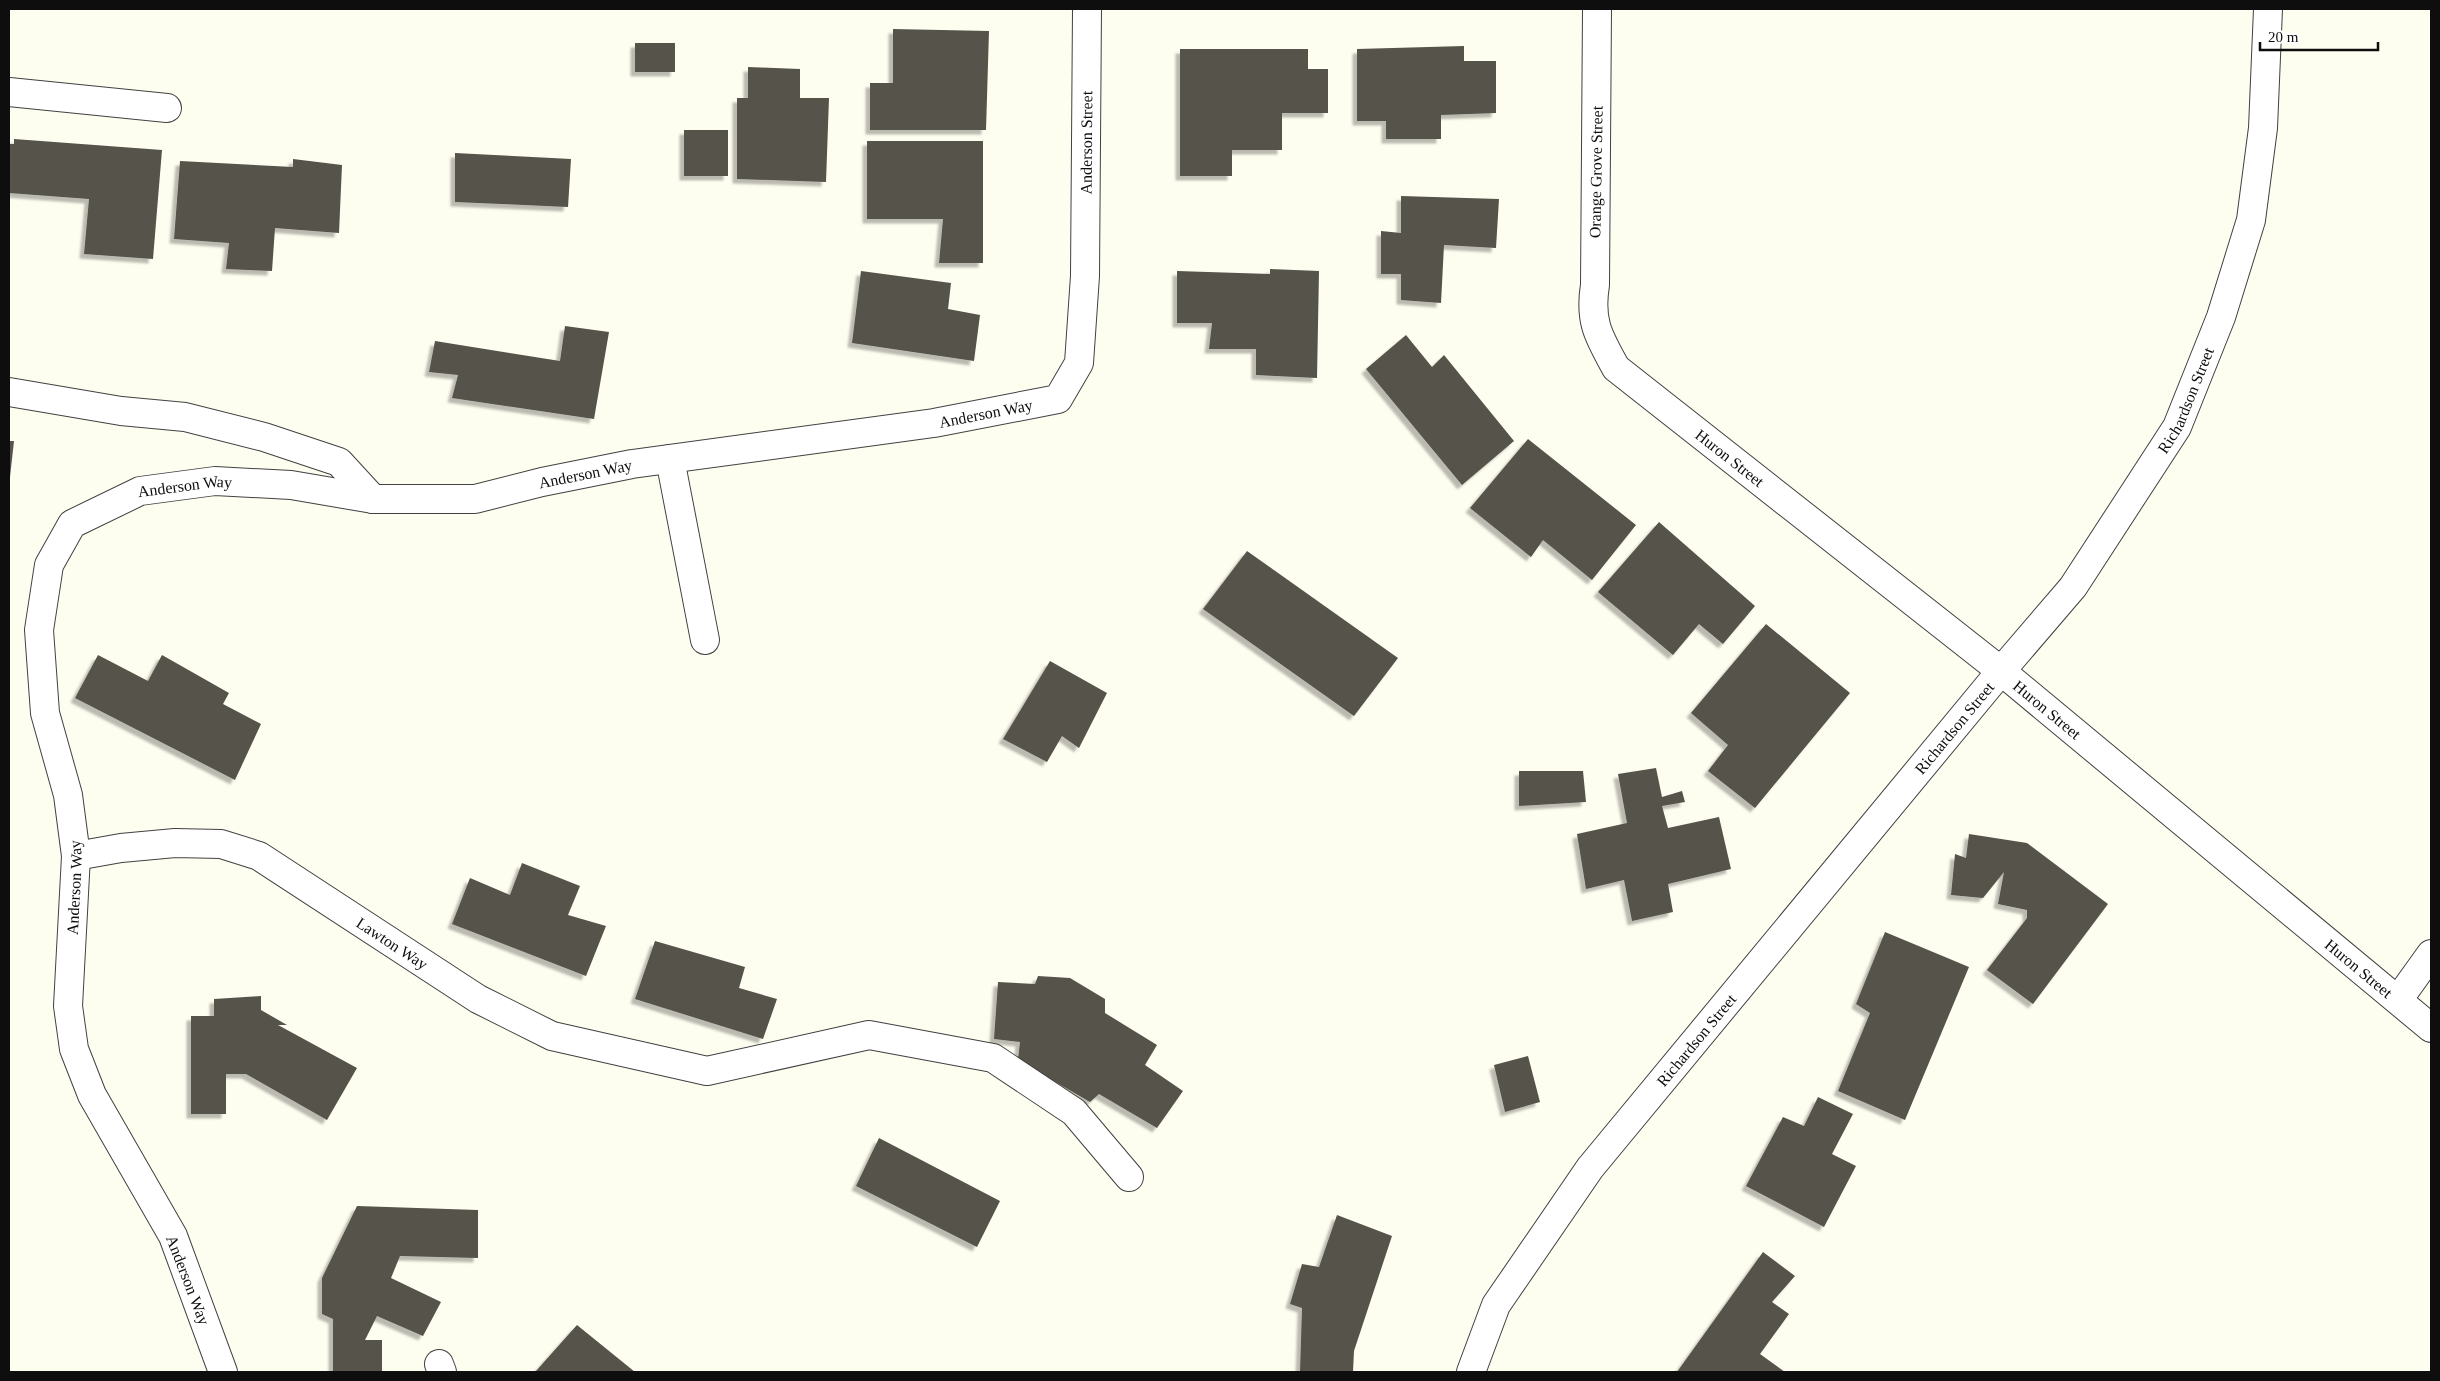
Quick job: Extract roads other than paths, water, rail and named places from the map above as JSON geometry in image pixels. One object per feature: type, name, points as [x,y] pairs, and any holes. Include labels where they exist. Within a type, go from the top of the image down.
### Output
[{"type":"street","name":"Anderson Street","points":[[1085,276],[1087,9]]},
{"type":"street","name":"Orange Grove Street","points":[[1597,9],[1595,285],[1591,306],[1597,334]]},
{"type":"street","name":"Richardson Street","points":[[1471,1372],[1496,1305],[1590,1168],[2001,670],[2073,587],[2177,427],[2221,317],[2251,220],[2263,128],[2268,9]]},
{"type":"street","points":[[9,92],[167,108]]},
{"type":"street","name":"Anderson Way","points":[[223,1372],[173,1236],[92,1095],[74,1048],[68,1006],[76,856],[68,795],[44,713],[39,630],[49,565],[72,524],[140,491],[215,481],[291,486],[373,499],[476,499],[552,480],[670,459],[934,423],[1058,399],[1079,363],[1085,276]]},
{"type":"street","name":"Huron Street","points":[[1597,334],[1616,368],[2001,670],[2431,1028]]},
{"type":"street","points":[[9,392],[121,411],[185,417],[264,437],[339,462],[373,499]]},
{"type":"street","points":[[670,459],[705,640]]},
{"type":"street","name":"Lawton Way","points":[[76,856],[121,848],[175,843],[221,844],[259,856],[478,999],[552,1036],[707,1071],[869,1035],[993,1058],[1074,1112],[1129,1177]]},
{"type":"street","points":[[2398,1000],[2431,954]]}]
